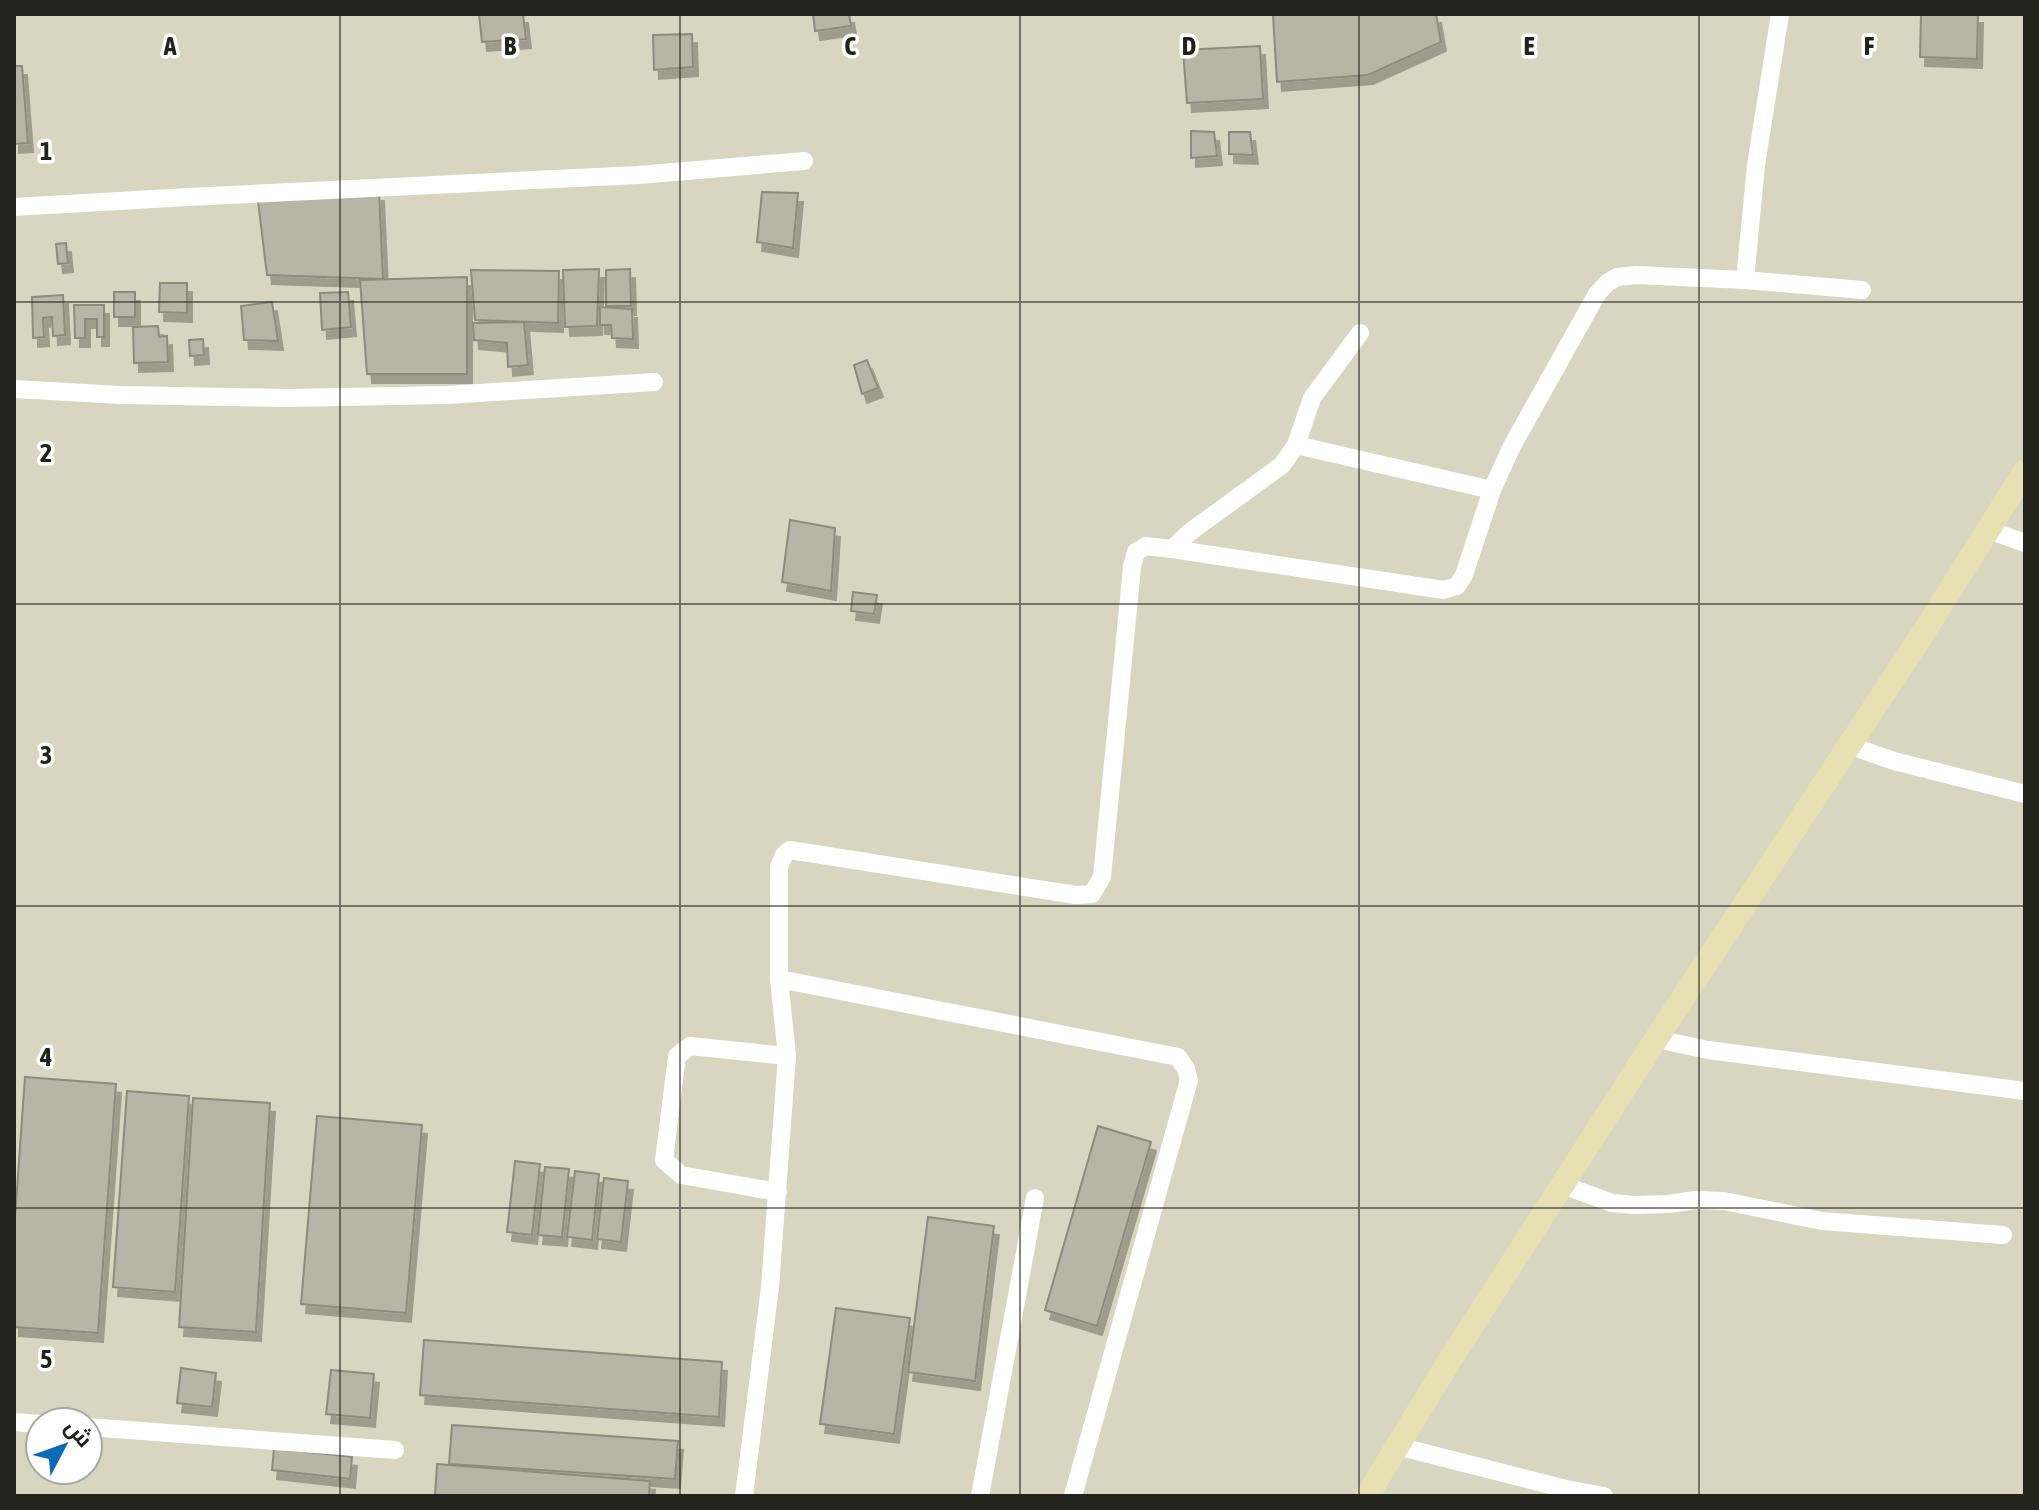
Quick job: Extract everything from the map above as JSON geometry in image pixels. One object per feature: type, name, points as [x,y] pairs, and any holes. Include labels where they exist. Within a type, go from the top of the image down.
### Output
[{"type":"main road","points":[[1367,1496],[1448,1363],[2025,471]]},
{"type":"street","points":[[1745,280],[1756,165],[1780,14]]},
{"type":"street","points":[[14,207],[638,175],[804,161]]},
{"type":"street","points":[[744,1496],[770,1287],[787,1056],[779,979],[779,867],[784,855],[790,850],[1076,895],[1092,894],[1102,877],[1132,567],[1136,552],[1146,546],[1444,590],[1457,586],[1464,575],[1492,490],[1512,446],[1597,294],[1607,283],[1617,277],[1636,275],[1862,290]]},
{"type":"street","points":[[1172,549],[1190,532],[1282,465],[1296,445],[1312,398],[1360,333]]},
{"type":"street","points":[[14,389],[121,395],[289,398],[447,395],[654,382]]},
{"type":"street","points":[[1296,445],[1492,490]]},
{"type":"street","points":[[1989,530],[2025,543]]},
{"type":"street","points":[[1848,745],[1894,761],[2025,794]]},
{"type":"street","points":[[779,979],[1178,1057],[1186,1069],[1189,1080],[1073,1496]]},
{"type":"street","points":[[1656,1039],[1708,1050],[2025,1091]]},
{"type":"street","points":[[778,1192],[681,1175],[664,1160],[677,1056],[690,1046],[787,1056]]},
{"type":"street","points":[[1563,1185],[1612,1203],[1724,1201],[1822,1221],[2003,1235]]},
{"type":"street","points":[[980,1496],[1035,1198]]},
{"type":"street","points":[[104,1428],[395,1450]]},
{"type":"street","points":[[1397,1446],[1604,1496]]},
{"type":"shaded area","points":[[14,14],[2025,14],[2025,1496],[14,1496]]},
{"type":"building","points":[[479,14],[523,14],[526,39],[482,42]]},
{"type":"building","points":[[813,14],[849,14],[851,26],[815,31]]},
{"type":"building","points":[[1436,14],[1441,42],[1368,75],[1277,82],[1273,15]]},
{"type":"building","points":[[1921,14],[1978,14],[1977,59],[1920,57]]},
{"type":"building","points":[[692,34],[693,67],[654,70],[653,35]]},
{"type":"building","points":[[1260,46],[1263,99],[1187,103],[1183,50]]},
{"type":"building","points":[[14,66],[22,66],[28,143],[14,144]]},
{"type":"building","points":[[1191,131],[1214,132],[1217,156],[1191,158]]},
{"type":"building","points":[[1229,132],[1250,132],[1253,155],[1229,154]]},
{"type":"building","points":[[379,192],[383,279],[267,275],[257,193]]},
{"type":"building","points":[[762,192],[798,193],[793,248],[757,242]]},
{"type":"building","points":[[66,243],[68,263],[58,264],[56,244]]},
{"type":"building","points":[[599,269],[597,326],[565,327],[563,270]]},
{"type":"building","points":[[630,269],[631,306],[606,306],[606,270]]},
{"type":"building","points":[[471,270],[559,271],[558,323],[475,320]]},
{"type":"building","points":[[467,277],[467,374],[367,374],[360,280]]},
{"type":"building","points":[[160,283],[187,283],[187,313],[159,312]]},
{"type":"building","points":[[114,292],[135,292],[135,317],[114,317]]},
{"type":"building","points":[[348,292],[351,327],[322,330],[320,293]]},
{"type":"building","points":[[63,295],[65,335],[53,336],[52,317],[43,318],[44,337],[33,338],[32,297]]},
{"type":"building","points":[[272,302],[278,341],[244,340],[241,306]]},
{"type":"building","points":[[74,305],[104,305],[104,337],[97,337],[97,319],[85,319],[85,338],[75,338]]},
{"type":"building","points":[[600,307],[632,309],[633,339],[612,338],[611,325],[600,325]]},
{"type":"building","points":[[524,322],[528,365],[508,367],[507,343],[474,340],[473,323]]},
{"type":"building","points":[[158,326],[159,337],[167,336],[168,362],[134,363],[133,327]]},
{"type":"building","points":[[203,339],[204,355],[190,356],[189,340]]},
{"type":"building","points":[[867,360],[878,388],[862,394],[854,365]]},
{"type":"building","points":[[790,520],[835,528],[831,591],[782,582]]},
{"type":"building","points":[[853,592],[877,595],[874,614],[851,611]]},
{"type":"building","points":[[25,1077],[116,1084],[98,1333],[14,1327],[14,1231]]},
{"type":"building","points":[[127,1091],[189,1096],[175,1292],[113,1287]]},
{"type":"building","points":[[193,1098],[270,1103],[256,1332],[179,1327]]},
{"type":"building","points":[[317,1116],[422,1125],[406,1313],[301,1304]]},
{"type":"building","points":[[1098,1126],[1151,1142],[1097,1326],[1045,1310]]},
{"type":"building","points":[[515,1161],[540,1164],[532,1235],[507,1232]]},
{"type":"building","points":[[545,1167],[569,1169],[562,1237],[538,1235]]},
{"type":"building","points":[[575,1171],[599,1174],[592,1240],[567,1237]]},
{"type":"building","points":[[604,1178],[628,1181],[621,1242],[597,1239]]},
{"type":"building","points":[[928,1217],[994,1226],[975,1381],[908,1372]]},
{"type":"building","points":[[836,1308],[910,1318],[894,1434],[820,1424]]},
{"type":"building","points":[[424,1340],[722,1362],[719,1417],[420,1395]]},
{"type":"building","points":[[181,1368],[216,1373],[212,1407],[177,1403]]},
{"type":"building","points":[[331,1370],[374,1374],[370,1418],[326,1414]]},
{"type":"building","points":[[452,1425],[678,1441],[675,1479],[449,1464]]},
{"type":"building","points":[[274,1448],[352,1457],[350,1479],[272,1470]]},
{"type":"building","points":[[437,1464],[650,1481],[649,1496],[435,1496]]}]
